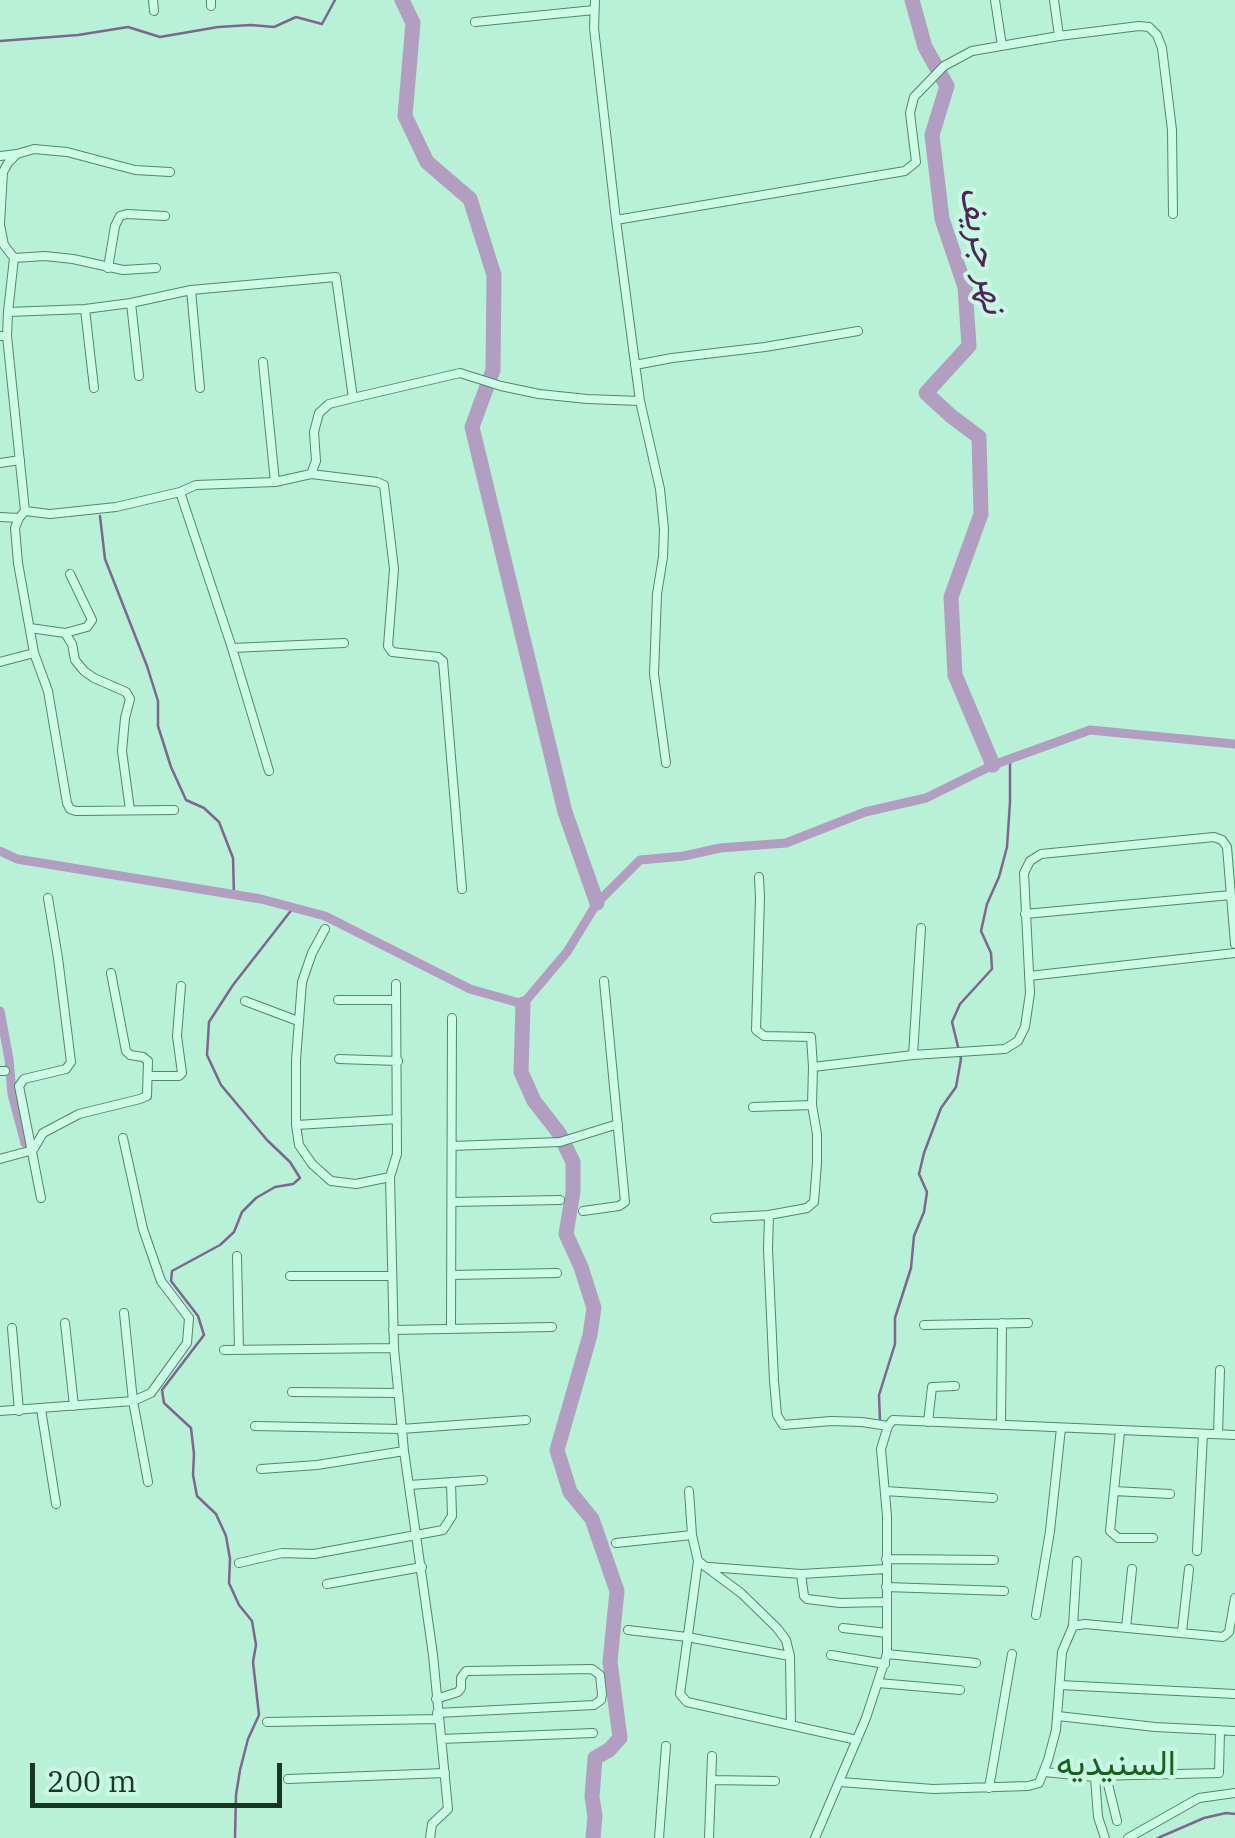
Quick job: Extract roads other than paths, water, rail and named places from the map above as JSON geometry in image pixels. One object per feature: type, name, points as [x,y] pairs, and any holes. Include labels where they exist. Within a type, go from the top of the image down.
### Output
[{"type":"street","points":[[153,0],[154,11]]},
{"type":"street","points":[[995,0],[1002,46]]},
{"type":"street","points":[[1054,0],[1059,36]]},
{"type":"street","points":[[474,22],[595,5],[594,28],[634,365],[660,489],[664,529],[654,674],[666,762]]},
{"type":"street","points":[[616,220],[905,171],[916,162],[910,113],[914,97],[944,66],[972,51],[1139,26],[1157,35],[1162,48],[1172,130],[1173,214]]},
{"type":"street","points":[[0,156],[34,149],[67,152],[135,170],[170,172]]},
{"type":"street","points":[[17,154],[4,172],[0,224],[4,246],[14,258],[4,336],[20,460],[22,515],[15,535],[34,653],[48,691],[70,808],[174,810]]},
{"type":"street","points":[[108,268],[120,216],[165,216]]},
{"type":"street","points":[[14,258],[73,259],[123,270],[156,268]]},
{"type":"street","points":[[8,312],[85,309],[191,290],[336,277],[353,398]]},
{"type":"street","points":[[191,290],[200,388]]},
{"type":"street","points":[[131,303],[139,376]]},
{"type":"street","points":[[85,309],[94,388]]},
{"type":"street","points":[[634,365],[858,331]]},
{"type":"street","points":[[263,362],[275,482]]},
{"type":"street","points":[[311,474],[316,460],[314,432],[319,413],[329,404],[460,373],[501,386],[571,398],[640,401]]},
{"type":"street","points":[[0,462],[20,460]]},
{"type":"street","points":[[0,517],[116,507],[196,485],[275,482],[311,474],[384,486],[394,569],[388,646],[392,652],[438,657],[442,662],[462,889]]},
{"type":"street","points":[[180,492],[269,771]]},
{"type":"street","points":[[30,628],[65,633],[90,626],[92,620],[70,574]]},
{"type":"street","points":[[65,633],[84,670],[121,688],[130,699],[122,751],[130,810]]},
{"type":"street","points":[[232,648],[344,643]]},
{"type":"street","points":[[0,662],[34,653]]},
{"type":"street","points":[[813,1067],[1005,1049],[1018,1040],[1025,1026],[1030,993],[1024,873],[1030,861],[1041,854],[1214,837],[1222,840],[1227,847],[1235,944]]},
{"type":"street","points":[[715,1218],[768,1215],[807,1208],[814,1202],[818,1163],[810,1037],[764,1036],[756,1030],[759,877]]},
{"type":"street","points":[[1026,914],[1231,895]]},
{"type":"street","points":[[41,1198],[20,1082],[66,1069],[70,1062],[48,898]]},
{"type":"street","points":[[913,1055],[921,928]]},
{"type":"street","points":[[325,929],[302,982],[296,1125],[299,1146],[331,1181],[356,1184],[390,1178]]},
{"type":"street","points":[[1030,976],[1235,953]]},
{"type":"street","points":[[0,1158],[32,1150],[43,1133],[79,1114],[144,1098],[148,1091],[148,1061],[126,1050],[112,972]]},
{"type":"street","points":[[583,1211],[625,1202],[604,981]]},
{"type":"street","points":[[396,984],[398,1154],[390,1178],[394,1348],[448,1809],[432,1824],[430,1838]]},
{"type":"street","points":[[148,1076],[182,1073],[178,1036],[181,986]]},
{"type":"street","points":[[338,1000],[396,1000]]},
{"type":"street","points":[[245,1001],[298,1021]]},
{"type":"street","points":[[452,1018],[452,1327]]},
{"type":"street","points":[[338,1059],[398,1060]]},
{"type":"street","points":[[753,1106],[812,1105]]},
{"type":"street","points":[[296,1125],[398,1118]]},
{"type":"street","points":[[452,1146],[560,1142],[618,1124]]},
{"type":"street","points":[[0,1412],[133,1400],[150,1393],[187,1343],[189,1318],[162,1281],[143,1229],[123,1138]]},
{"type":"street","points":[[452,1202],[560,1200]]},
{"type":"street","points":[[768,1215],[774,1381],[777,1415],[782,1425],[832,1421],[888,1426]]},
{"type":"street","points":[[237,1256],[239,1350]]},
{"type":"street","points":[[452,1275],[557,1274]]},
{"type":"street","points":[[290,1276],[392,1276]]},
{"type":"street","points":[[124,1312],[133,1400],[148,1482]]},
{"type":"street","points":[[65,1323],[74,1406]]},
{"type":"street","points":[[1001,1425],[1002,1323]]},
{"type":"street","points":[[924,1325],[1028,1323]]},
{"type":"street","points":[[393,1330],[552,1327]]},
{"type":"street","points":[[12,1328],[19,1411]]},
{"type":"street","points":[[224,1350],[394,1348]]},
{"type":"street","points":[[1218,1434],[1220,1370]]},
{"type":"street","points":[[928,1422],[932,1386],[956,1386]]},
{"type":"street","points":[[292,1392],[398,1393]]},
{"type":"street","points":[[41,1409],[56,1504]]},
{"type":"street","points":[[256,1426],[402,1428],[526,1420]]},
{"type":"street","points":[[815,1838],[886,1659],[881,1449],[893,1420],[1235,1435]]},
{"type":"street","points":[[1036,1615],[1061,1428]]},
{"type":"street","points":[[1120,1430],[1110,1531],[1118,1538],[1154,1538]]},
{"type":"street","points":[[1198,1551],[1202,1434]]},
{"type":"street","points":[[261,1469],[318,1465],[404,1451]]},
{"type":"street","points":[[409,1485],[483,1480]]},
{"type":"street","points":[[239,1563],[282,1553],[314,1554],[444,1530],[452,1516],[451,1482]]},
{"type":"street","points":[[689,1491],[692,1534],[701,1564],[680,1694],[686,1702],[857,1740]]},
{"type":"street","points":[[884,1491],[993,1498]]},
{"type":"street","points":[[1114,1491],[1170,1494]]},
{"type":"street","points":[[616,1544],[692,1534]]},
{"type":"street","points":[[701,1564],[801,1574],[886,1564],[994,1560]]},
{"type":"street","points":[[840,1782],[934,1789],[1039,1783],[1058,1716],[1062,1652],[1073,1626],[1077,1561]]},
{"type":"street","points":[[701,1564],[741,1593],[786,1640],[790,1656],[791,1724]]},
{"type":"street","points":[[327,1584],[422,1567]]},
{"type":"street","points":[[1126,1628],[1132,1569]]},
{"type":"street","points":[[1182,1632],[1189,1569]]},
{"type":"street","points":[[801,1574],[807,1600],[886,1602]]},
{"type":"street","points":[[886,1587],[1004,1591]]},
{"type":"street","points":[[1073,1626],[1222,1637],[1226,1636],[1235,1598]]},
{"type":"street","points":[[843,1628],[887,1633]]},
{"type":"street","points":[[628,1630],[790,1656]]},
{"type":"street","points":[[990,1788],[1012,1654]]},
{"type":"street","points":[[831,1655],[976,1663]]},
{"type":"street","points":[[266,1722],[594,1705],[602,1694],[600,1675],[592,1669],[466,1671],[458,1692],[436,1699]]},
{"type":"street","points":[[878,1683],[960,1690]]},
{"type":"street","points":[[1060,1685],[1235,1694]]},
{"type":"street","points":[[1058,1716],[1156,1728],[1235,1731]]},
{"type":"street","points":[[1220,1730],[1220,1795]]},
{"type":"street","points":[[442,1739],[592,1733]]},
{"type":"street","points":[[660,1838],[666,1746]]},
{"type":"street","points":[[709,1838],[712,1756]]},
{"type":"street","points":[[1044,1772],[1094,1776],[1219,1773]]},
{"type":"street","points":[[288,1779],[445,1773]]},
{"type":"street","points":[[1094,1776],[1098,1816],[1105,1838]]},
{"type":"street","points":[[1106,1776],[1117,1822]]},
{"type":"street","points":[[711,1780],[776,1781]]},
{"type":"street","points":[[1128,1838],[1198,1798],[1235,1793]]},
{"type":"waterway","points":[[0,41],[128,27],[160,37],[218,27],[274,27],[296,17],[322,24],[335,0]]},
{"type":"waterway","points":[[402,0],[413,23],[405,116],[427,162],[470,199],[494,275],[493,370],[472,427],[565,812],[597,903]]},
{"type":"waterway","name":"نهر جريف","points":[[912,0],[925,47],[947,86],[932,135],[942,219],[965,287],[969,346],[926,393],[979,437],[981,514],[951,597],[955,675],[993,765]]},
{"type":"waterway","points":[[100,516],[105,559],[147,666],[158,701],[158,726],[171,767],[186,800],[204,808],[219,822],[233,858],[234,895]]},
{"type":"waterway","points":[[0,851],[17,859],[261,899],[325,916],[470,989],[523,1004],[567,952],[597,903],[640,860],[786,843],[865,812],[926,798],[993,765],[1090,730],[1235,744]]},
{"type":"waterway","points":[[880,1421],[879,1395],[895,1344],[895,1318],[911,1268],[914,1236],[924,1212],[927,1192],[919,1174],[941,1108],[956,1087],[961,1059],[952,1022],[960,1004],[992,969],[991,953],[981,931],[1007,847],[1010,759]]},
{"type":"waterway","points":[[235,1838],[240,1770],[259,1715],[253,1662],[256,1645],[252,1621],[229,1583],[226,1536],[216,1514],[197,1496],[191,1428],[164,1403],[162,1390],[204,1335],[198,1316],[171,1281],[172,1271],[220,1245],[234,1232],[242,1212],[256,1198],[300,1178],[221,1085],[207,1055],[209,1022],[293,908]]},
{"type":"waterway","points":[[523,1004],[521,1072],[534,1101],[559,1133],[573,1162],[566,1234],[594,1308],[557,1450],[570,1492],[592,1519],[617,1591],[610,1662],[620,1738],[595,1758],[593,1838]]},
{"type":"waterway","points":[[0,1011],[12,1094],[25,1143]]},
{"type":"waterway","points":[[1158,1838],[1204,1818],[1235,1814]]},
{"type":"district","name":"السنيديه","points":[[1116,1765]]}]
